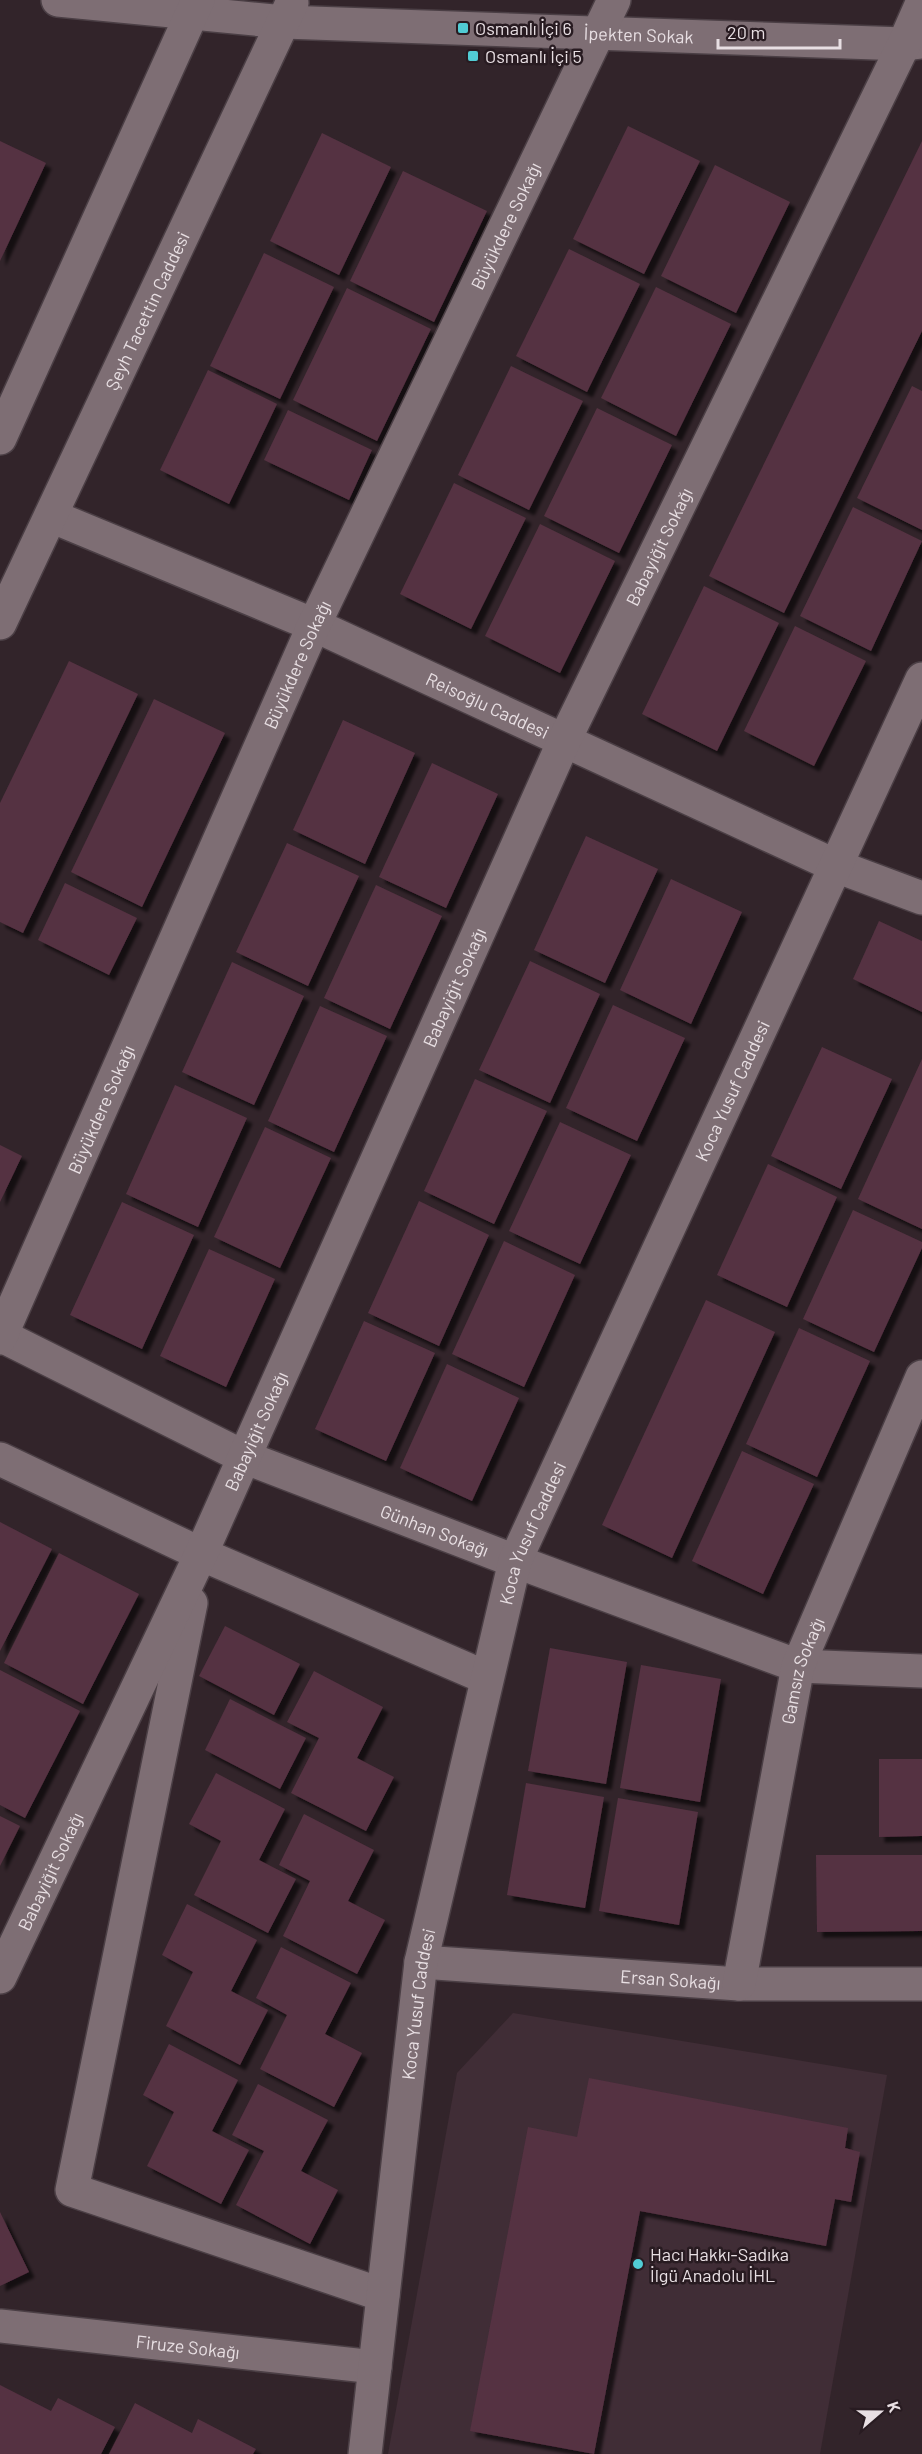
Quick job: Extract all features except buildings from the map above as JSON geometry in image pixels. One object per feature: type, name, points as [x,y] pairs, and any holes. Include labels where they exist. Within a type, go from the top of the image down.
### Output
[{"type":"street","name":"İpekten Sokak","points":[[58,0],[288,11],[598,33],[913,43]]},
{"type":"street","name":"Büyükdere Sokağı","points":[[0,1336],[314,625],[614,0]]},
{"type":"street","name":"Babayiğit Sokağı","points":[[0,1977],[201,1554],[564,741],[913,43],[922,3]]},
{"type":"street","points":[[0,438],[194,7]]},
{"type":"street","name":"Şeyh Tacettin Caddesi","points":[[0,623],[288,11]]},
{"type":"street","name":"Reisoğlu Caddesi","points":[[51,516],[314,625],[836,866],[922,898]]},
{"type":"street","name":"Koca Yusuf Caddesi","points":[[365,2454],[421,1962],[515,1561],[922,679]]},
{"type":"street","name":"Günhan Sokağı","points":[[0,1336],[244,1457],[798,1666],[922,1671]]},
{"type":"street","name":"Gamsız Sokağı","points":[[739,1984],[798,1666],[912,1420],[922,1377]]},
{"type":"street","points":[[0,1460],[201,1554],[487,1678]]},
{"type":"street","points":[[201,1554],[72,2190],[383,2295]]},
{"type":"street","name":"Ersan Sokağı","points":[[421,1962],[739,1984],[922,1984]]},
{"type":"street","name":"Firuze Sokağı","points":[[0,2326],[375,2367]]},
{"type":"shaded area","name":"Hacı Hakkı-Sadıka İlgü Anadolu İHL","points":[[513,2013],[887,2075],[820,2454],[388,2454],[457,2073]]},
{"type":"place","name":"Osmanlı İçi 6","points":[[463,28]]},
{"type":"place","name":"Osmanlı İçi 5","points":[[473,56]]},
{"type":"place","name":"Hacı Hakkı-Sadıka İlgü Anadolu İHL","points":[[638,2264]]}]
